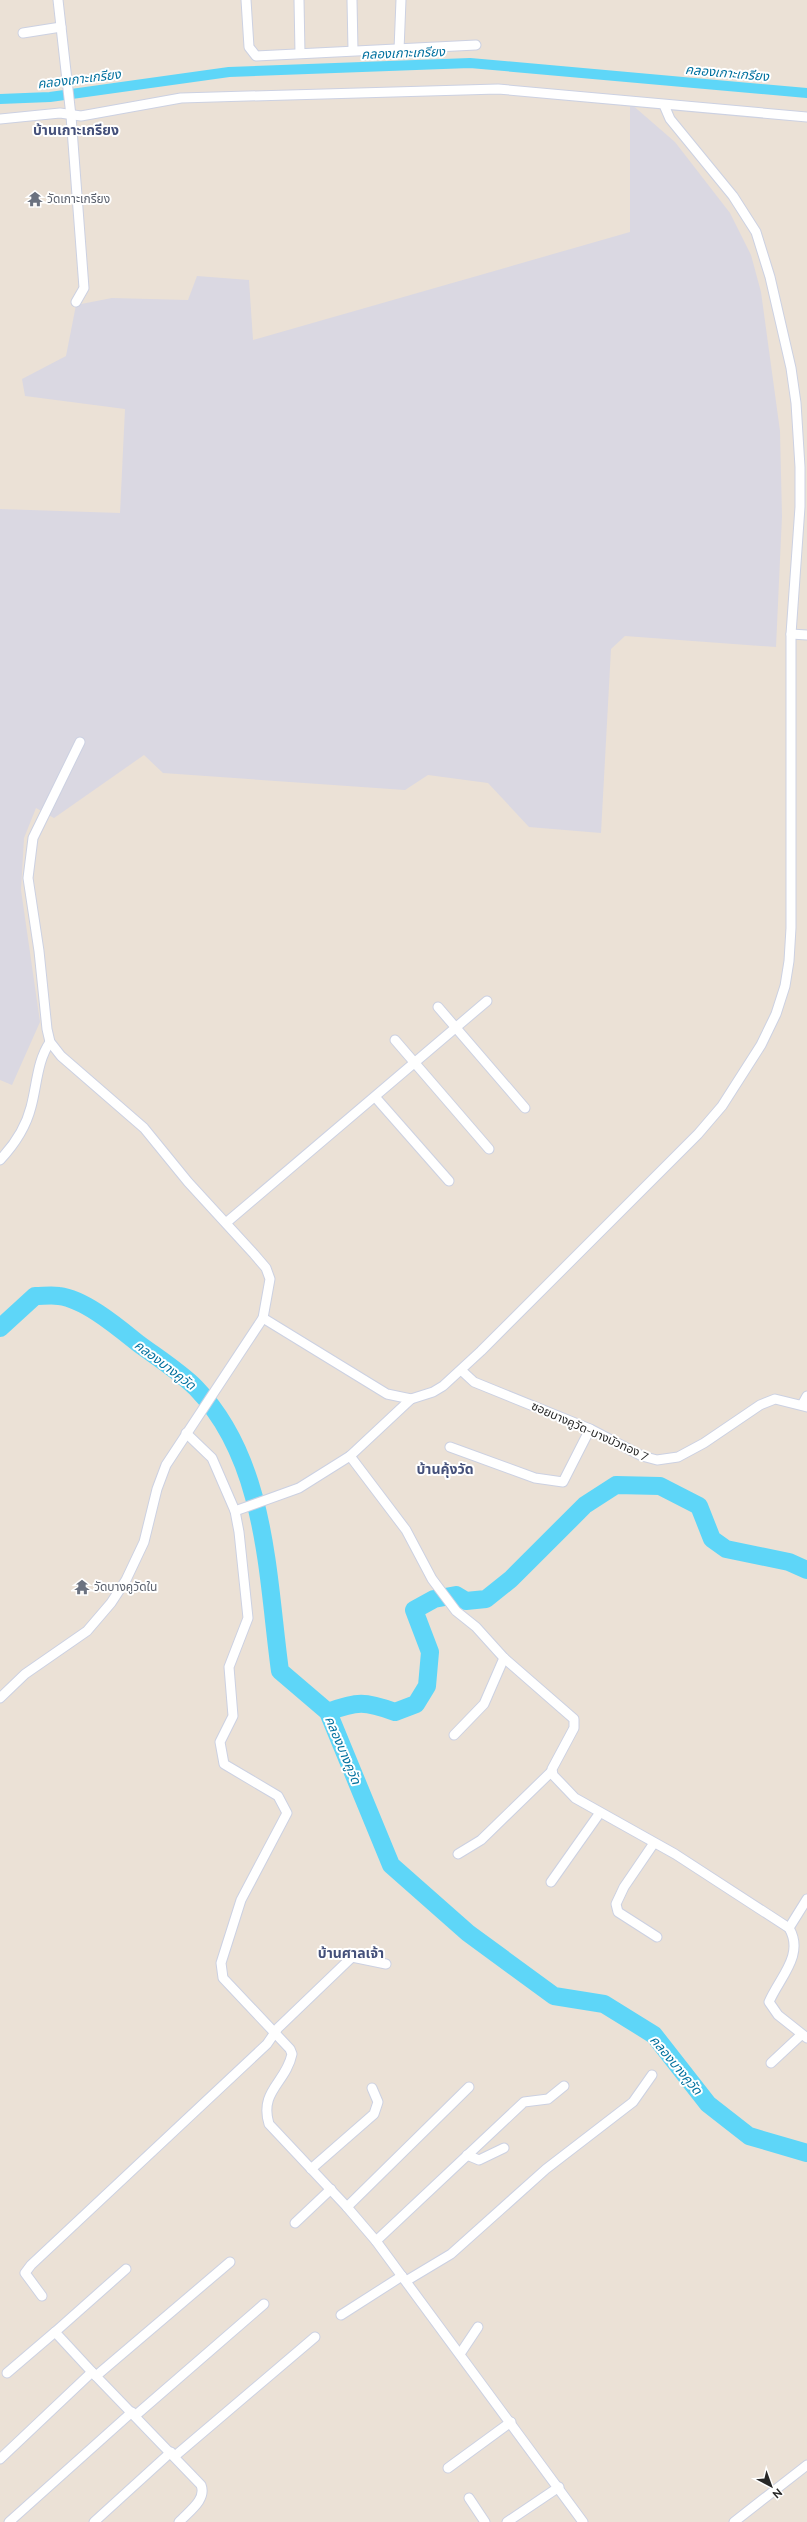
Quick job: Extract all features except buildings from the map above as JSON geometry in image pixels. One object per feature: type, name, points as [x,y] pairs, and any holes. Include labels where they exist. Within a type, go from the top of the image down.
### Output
[{"type":"street","points":[[58,0],[70,111],[84,288],[76,302]]},
{"type":"street","points":[[246,0],[249,47],[252,54],[256,56],[476,45]]},
{"type":"street","points":[[299,0],[300,53]]},
{"type":"street","points":[[352,0],[353,50]]},
{"type":"street","points":[[399,50],[401,0]]},
{"type":"street","points":[[23,33],[61,27]]},
{"type":"street","points":[[0,119],[60,114],[70,111],[81,116],[181,98],[498,89],[807,117]]},
{"type":"street","points":[[263,1318],[372,1386],[399,1398],[411,1399],[423,1396],[443,1386],[461,1370],[698,1134],[722,1106],[746,1071],[776,1014],[785,986],[791,928],[791,634],[800,507],[799,433],[791,368],[770,277],[756,232],[746,214],[670,119],[664,105]]},
{"type":"street","points":[[791,634],[807,635]]},
{"type":"street","points":[[0,1698],[25,1674],[87,1631],[115,1597],[135,1564],[144,1542],[157,1489],[166,1465],[186,1432],[196,1421],[220,1386],[263,1318],[270,1279],[266,1268],[227,1222],[188,1182],[135,1118],[61,1056],[50,1042],[46,1029],[39,951],[28,878],[30,853],[33,838],[80,742]]},
{"type":"street","points":[[227,1222],[376,1098],[487,1001]]},
{"type":"street","points":[[438,1007],[525,1108]]},
{"type":"street","points":[[395,1040],[489,1149]]},
{"type":"street","points":[[0,1160],[20,1134],[31,1108],[41,1059],[50,1042]]},
{"type":"street","points":[[376,1098],[449,1181]]},
{"type":"street","name":"ซอยบางคูวัด-บางบัวทอง 7","points":[[461,1370],[474,1382],[590,1429],[642,1456],[657,1460],[678,1457],[704,1443],[760,1405],[776,1398],[804,1406]]},
{"type":"street","points":[[804,1406],[807,1396]]},
{"type":"street","points":[[239,1510],[299,1488],[350,1456],[411,1399]]},
{"type":"street","points":[[450,1447],[535,1478],[563,1482],[590,1429]]},
{"type":"street","points":[[186,1432],[212,1458],[239,1510],[248,1618],[229,1667],[233,1716],[220,1742],[224,1764],[278,1796],[287,1813],[241,1900],[221,1963],[223,1978],[290,2048],[292,2054],[285,2072],[270,2093],[266,2112],[274,2132],[347,2207],[376,2241],[559,2487],[583,2522]]},
{"type":"street","points":[[350,1456],[406,1530],[432,1579],[453,1606],[476,1627],[504,1658],[574,1718],[574,1728],[551,1772],[481,1840],[458,1854]]},
{"type":"street","points":[[454,1735],[484,1704],[504,1658]]},
{"type":"street","points":[[551,1772],[575,1798],[599,1814],[702,1870],[789,1928],[793,1935],[795,1951],[768,2002],[775,2012],[804,2037],[771,2063]]},
{"type":"street","points":[[550,1882],[599,1814]]},
{"type":"street","points":[[654,1843],[624,1887],[616,1904],[618,1912],[658,1938]]},
{"type":"street","points":[[789,1928],[804,1909],[807,1899]]},
{"type":"street","points":[[42,2296],[29,2281],[25,2273],[26,2270],[276,2034],[278,2028],[352,1957],[386,1964]]},
{"type":"street","points":[[341,2315],[451,2254],[546,2169],[633,2102],[652,2075]]},
{"type":"street","points":[[376,2241],[524,2102],[548,2099],[564,2086]]},
{"type":"street","points":[[347,2207],[469,2087]]},
{"type":"street","points":[[311,2169],[374,2114],[378,2102],[372,2088]]},
{"type":"street","points":[[468,2155],[479,2160],[504,2148]]},
{"type":"street","points":[[295,2223],[331,2190]]},
{"type":"street","points":[[0,2459],[94,2374],[230,2262]]},
{"type":"street","points":[[7,2373],[126,2269]]},
{"type":"street","points":[[9,2522],[264,2304]]},
{"type":"street","points":[[460,2354],[478,2327]]},
{"type":"street","points":[[55,2332],[201,2485],[203,2491],[201,2498],[179,2522]]},
{"type":"street","points":[[94,2522],[173,2454],[315,2337]]},
{"type":"street","points":[[448,2468],[511,2422]]},
{"type":"street","points":[[734,2522],[807,2465]]},
{"type":"street","points":[[507,2522],[559,2487]]},
{"type":"street","points":[[469,2498],[485,2522]]},
{"type":"shaded area","points":[[630,103],[675,142],[730,213],[751,255],[761,292],[780,431],[782,516],[776,647],[625,636],[611,649],[601,833],[529,827],[488,783],[428,775],[405,790],[163,773],[144,755],[54,818],[36,808],[24,838],[21,890],[40,1022],[12,1085],[0,1080],[0,509],[120,513],[125,409],[25,396],[22,379],[66,356],[76,305],[112,298],[188,300],[197,276],[249,280],[253,340],[630,232]]},
{"type":"waterway","name":"คลองเกาะเกรียง","points":[[0,99],[50,97],[229,72],[470,63],[807,93]]},
{"type":"waterway","name":"คลองบางคูวัด","points":[[0,1328],[35,1296],[56,1296],[69,1298],[101,1315],[176,1371],[196,1388],[219,1417],[237,1450],[250,1485],[260,1521],[280,1671],[328,1712],[391,1865],[468,1933],[554,1996],[604,2004],[654,2035],[708,2104],[749,2136],[807,2153]]},
{"type":"waterway","points":[[328,1712],[354,1704],[368,1704],[395,1712],[416,1704],[427,1686],[430,1652],[414,1610],[434,1599],[456,1595],[466,1601],[486,1599],[511,1579],[585,1505],[616,1485],[660,1486],[699,1506],[712,1539],[726,1549],[789,1562],[807,1570]]},
{"type":"place","name":"วัดเกาะเกรียง","points":[[35,199]]},
{"type":"place","name":"วัดบางคูวัดใน","points":[[82,1587]]},
{"type":"district","name":"บ้านเกาะเกรียง","points":[[76,130]]},
{"type":"district","name":"บ้านคุ้งวัด","points":[[445,1469]]},
{"type":"district","name":"บ้านศาลเจ้า","points":[[351,1953]]}]
